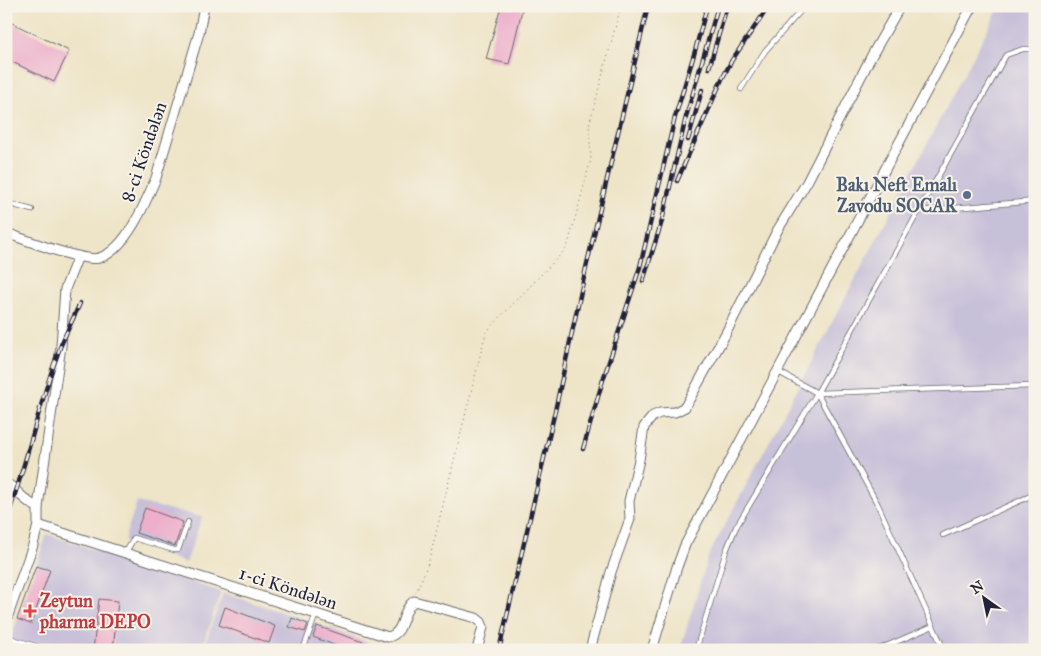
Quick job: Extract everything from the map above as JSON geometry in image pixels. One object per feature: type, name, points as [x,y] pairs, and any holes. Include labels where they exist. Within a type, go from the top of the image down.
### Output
[{"type":"street","name":"8-ci Köndələn","points":[[6,233],[78,256],[99,259],[110,252],[126,237],[148,198],[156,178],[199,33],[204,6]]},
{"type":"street","points":[[590,650],[611,572],[630,518],[629,501],[639,460],[644,427],[653,416],[660,413],[675,412],[685,407],[726,333],[777,231],[815,166],[872,55],[900,6]]},
{"type":"street","points":[[652,650],[685,545],[972,6]]},
{"type":"street","points":[[6,621],[38,525],[38,507],[61,346],[65,289],[78,256]]},
{"type":"street","points":[[6,483],[17,490],[28,502],[38,507]]},
{"type":"street","name":"1-ci Köndələn","points":[[38,525],[388,637],[397,632],[406,610],[414,601]]},
{"type":"street","points":[[414,601],[476,618],[481,622],[482,627],[477,650]]},
{"type":"lane","points":[[741,89],[764,51],[805,6]]},
{"type":"lane","points":[[696,650],[726,551],[736,527],[817,393],[1006,55],[1023,49],[1035,49]]},
{"type":"lane","points":[[919,211],[1035,201]]},
{"type":"lane","points":[[6,203],[32,210]]},
{"type":"lane","points":[[777,371],[817,393],[1035,386]]},
{"type":"lane","points":[[817,393],[878,505],[944,650]]},
{"type":"lane","points":[[943,535],[1035,494]]},
{"type":"lane","points":[[126,552],[134,538],[178,550],[188,522]]},
{"type":"lane","points":[[303,650],[316,614]]},
{"type":"lane","points":[[877,650],[933,626]]},
{"type":"lane","points":[[6,637],[48,650]]},
{"type":"path","points":[[414,601],[417,587],[428,561],[486,332],[567,248],[591,160],[590,125],[622,6]]},
{"type":"shaded area","name":"Bakı Neft Emalı Zavodu SOCAR","points":[[1000,6],[1035,6],[1035,650],[680,650],[708,557]]},
{"type":"shaded area","points":[[137,502],[202,517],[186,563],[124,540]]},
{"type":"shaded area","points":[[47,534],[221,592],[201,650],[183,650],[175,647],[173,650],[7,650]]},
{"type":"shaded area","points":[[223,593],[302,619],[390,650],[203,650]]},
{"type":"building","points":[[501,6],[523,6],[509,64],[486,59]]},
{"type":"building","points":[[6,20],[69,51],[54,82],[6,59]]},
{"type":"building","points":[[145,508],[183,522],[175,546],[136,533]]},
{"type":"building","points":[[36,566],[50,570],[31,624],[17,619]]},
{"type":"building","points":[[99,599],[118,601],[113,650],[93,650]]},
{"type":"building","points":[[225,607],[275,626],[269,643],[219,625]]},
{"type":"building","points":[[292,618],[308,624],[305,632],[289,627]]},
{"type":"building","points":[[317,626],[383,650],[347,650],[313,637]]},
{"type":"railway","points":[[499,650],[648,6]]},
{"type":"railway","points":[[583,449],[602,383],[640,267],[675,117],[707,6]]},
{"type":"railway","points":[[643,281],[662,221],[686,117],[718,6]]},
{"type":"railway","points":[[709,68],[727,6]]},
{"type":"railway","points":[[677,181],[722,79],[732,60],[769,6]]},
{"type":"railway","points":[[688,140],[702,90]]},
{"type":"railway","points":[[6,521],[53,367],[80,303]]},
{"type":"place","name":"Bakı Neft Emalı Zavodu SOCAR","points":[[967,195]]},
{"type":"place","name":"Zeytun pharma DEPO","points":[[30,611]]}]
